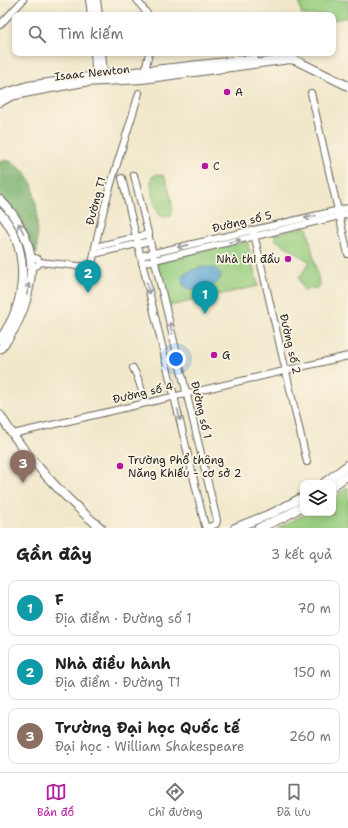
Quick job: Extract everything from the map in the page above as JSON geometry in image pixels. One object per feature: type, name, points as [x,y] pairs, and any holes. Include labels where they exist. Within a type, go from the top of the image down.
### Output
[{"type":"street","points":[[0,25],[23,0]]},
{"type":"street","points":[[90,0],[92,12]]},
{"type":"street","points":[[96,0],[98,12]]},
{"type":"street","points":[[137,0],[146,12]]},
{"type":"street","points":[[96,56],[100,79]]},
{"type":"street","points":[[100,79],[101,56]]},
{"type":"street","points":[[144,75],[148,56]]},
{"type":"street","name":"Isaac Newton","points":[[144,75],[278,56]]},
{"type":"street","name":"Isaac Newton","points":[[298,56],[348,80]]},
{"type":"street","name":"Isaac Newton","points":[[0,95],[28,86],[290,59],[295,60],[348,86]]},
{"type":"street","name":"Isaac Newton","points":[[0,102],[11,96],[100,79]]},
{"type":"street","name":"Đường T1","points":[[94,254],[111,183],[139,93]]},
{"type":"street","points":[[310,93],[348,254]]},
{"type":"street","name":"Đường số 1","points":[[122,178],[205,526],[209,527],[216,524],[217,520],[134,175]]},
{"type":"street","points":[[0,200],[13,215],[22,231],[35,262],[20,319],[0,349]]},
{"type":"street","name":"Đường số 5","points":[[142,263],[254,233],[338,213],[348,208]]},
{"type":"street","points":[[0,213],[15,236],[22,264],[21,290],[18,304],[8,327],[0,339]]},
{"type":"street","name":"Đường số 5","points":[[338,213],[348,214]]},
{"type":"street","name":"Đường số 5","points":[[140,256],[254,233]]},
{"type":"street","name":"Đường số 2","points":[[254,233],[307,462]]},
{"type":"street","points":[[95,247],[148,234]]},
{"type":"street","points":[[22,264],[35,262],[88,267],[93,260],[94,254],[150,241]]},
{"type":"street","name":"Đường số 4","points":[[13,434],[348,356]]},
{"type":"street","points":[[133,368],[146,403]]},
{"type":"street","points":[[0,415],[45,474],[66,497],[101,528]]},
{"type":"street","points":[[328,480],[348,465]]},
{"type":"street","points":[[336,484],[348,475]]},
{"type":"street","points":[[235,528],[275,512],[300,499]]},
{"type":"street","points":[[259,528],[284,517],[300,508]]},
{"type":"green space","points":[[313,0],[348,0],[348,17],[336,19],[336,12],[301,12],[299,3]]},
{"type":"green space","points":[[0,160],[10,161],[26,173],[33,186],[37,211],[37,254],[30,251],[0,202]]},
{"type":"green space","points":[[157,174],[164,176],[167,184],[172,202],[171,216],[162,217],[155,205],[151,181],[152,177]]},
{"type":"green space","points":[[307,227],[320,287],[304,291],[299,278],[310,262],[276,240],[274,234]]},
{"type":"green space","points":[[247,241],[258,286],[165,307],[156,262]]},
{"type":"green space","points":[[348,487],[348,528],[277,528],[302,516],[336,516],[336,497]]},
{"type":"water","points":[[208,267],[216,269],[221,276],[215,284],[200,290],[185,287],[182,282],[182,278],[188,272],[198,268]]},
{"type":"place","name":"A","points":[[227,92]]},
{"type":"place","name":"C","points":[[205,166]]},
{"type":"place","name":"Nhà thi đấu","points":[[288,259]]},
{"type":"place","name":"Nhà điều hành","points":[[88,293]]},
{"type":"place","name":"F","points":[[205,314]]},
{"type":"place","name":"G","points":[[214,355]]},
{"type":"place","name":"Trường Phổ thông Năng Khiếu - cơ sở 2","points":[[120,466]]},
{"type":"place","name":"Trường Đại học Quốc tế","points":[[23,483]]}]
